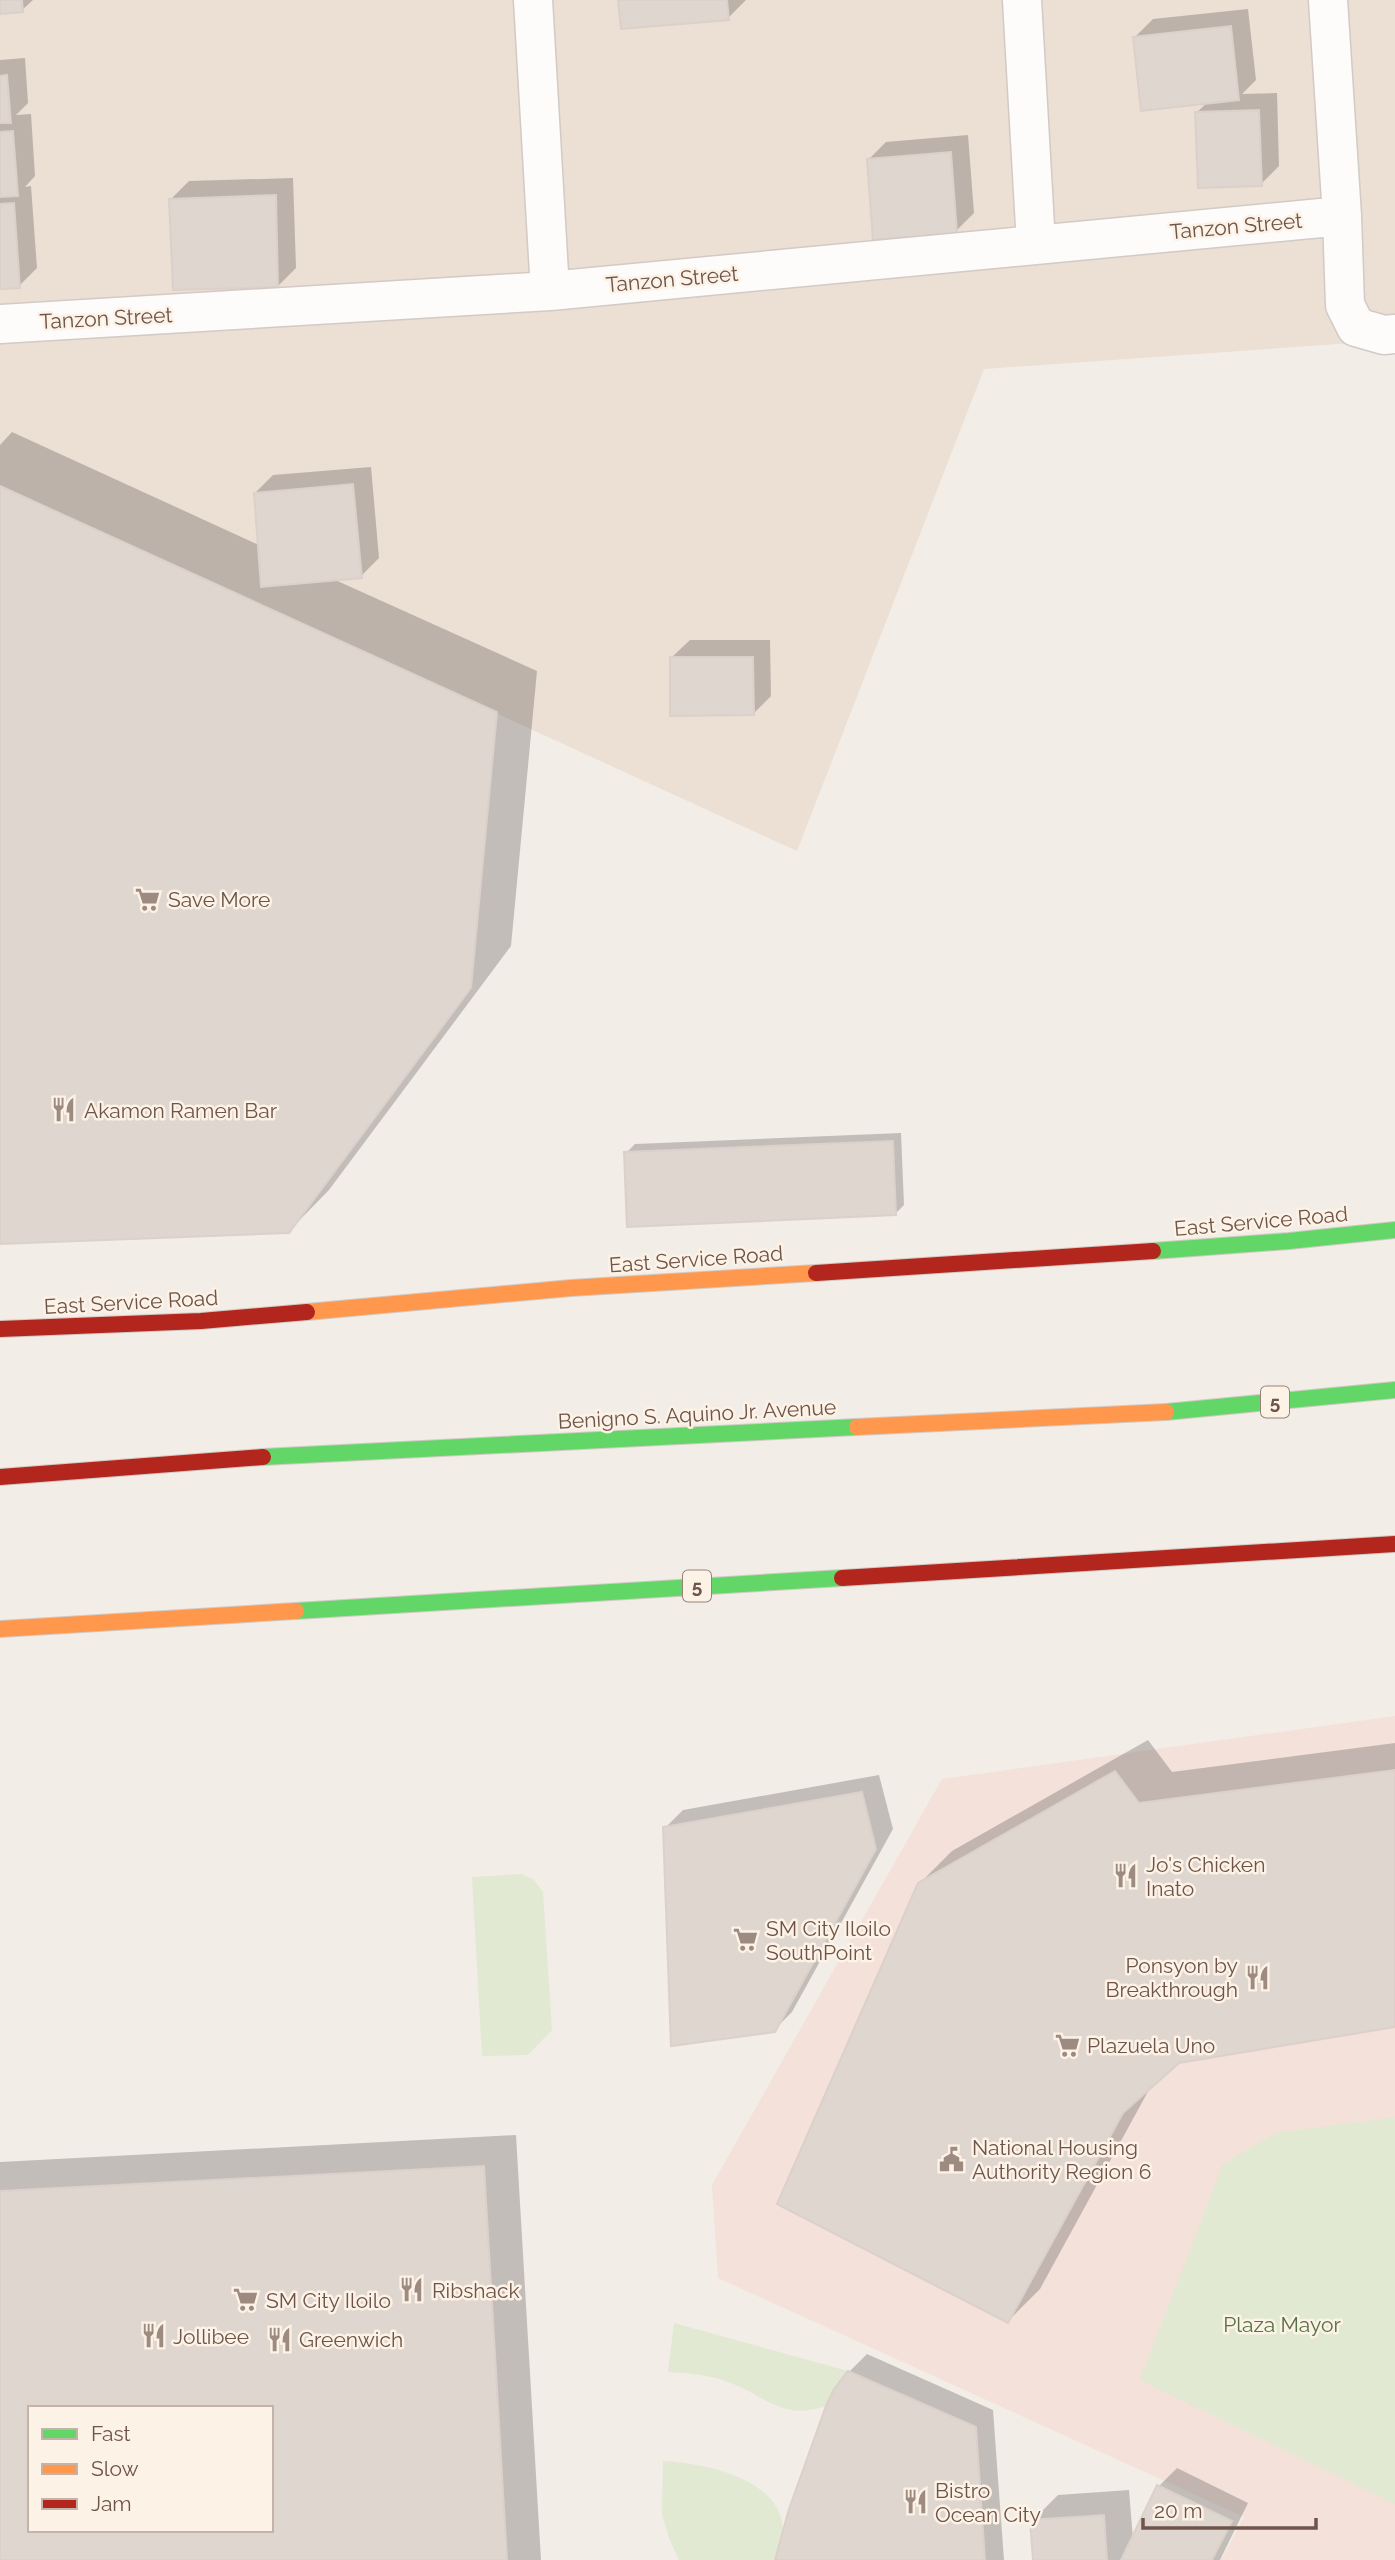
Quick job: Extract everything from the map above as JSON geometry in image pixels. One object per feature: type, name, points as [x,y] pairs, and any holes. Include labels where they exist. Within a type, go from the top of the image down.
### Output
[{"type":"main road","name":"East Service Road","points":[[0,1329],[201,1321],[571,1288],[1008,1261],[1289,1241],[1395,1230]]},
{"type":"main road","name":"Benigno S. Aquino Jr. Avenue","points":[[0,1477],[298,1454],[1155,1413],[1395,1390]]},
{"type":"main road","name":"5","points":[[0,1629],[1395,1545]]},
{"type":"street","points":[[533,0],[550,291]]},
{"type":"street","points":[[1022,0],[1036,244]]},
{"type":"street","points":[[1328,0],[1345,305],[1356,327],[1384,335],[1395,334]]},
{"type":"street","name":"Tanzon Street","points":[[0,324],[550,291],[1342,216]]},
{"type":"shaded area","points":[[0,0],[1395,0],[1395,340],[984,369],[797,851],[0,486]]},
{"type":"shaded area","points":[[1395,1716],[1395,2560],[1221,2560],[1244,2517],[718,2278],[712,2185],[942,1779]]},
{"type":"green space","points":[[522,1874],[534,1880],[543,1892],[552,2030],[528,2055],[482,2056],[472,1877]]},
{"type":"green space","name":"Plaza Mayor","points":[[1395,2117],[1395,2504],[1140,2380],[1223,2164],[1276,2133]]},
{"type":"green space","points":[[674,2323],[848,2371],[834,2389],[826,2406],[797,2411],[786,2409],[721,2380],[668,2372]]},
{"type":"green space","points":[[663,2461],[698,2465],[736,2476],[768,2496],[778,2511],[783,2528],[775,2560],[679,2560],[662,2514]]},
{"type":"building","points":[[0,0],[22,0],[23,12],[0,14]]},
{"type":"building","points":[[618,0],[727,0],[729,20],[621,29]]},
{"type":"building","points":[[1231,26],[1239,100],[1141,111],[1133,37]]},
{"type":"building","points":[[7,75],[11,123],[0,123],[0,76]]},
{"type":"building","points":[[1259,110],[1262,186],[1198,188],[1195,112]]},
{"type":"building","points":[[13,131],[18,196],[0,197],[0,132]]},
{"type":"building","points":[[951,152],[957,233],[873,240],[867,159]]},
{"type":"building","points":[[276,195],[278,287],[173,290],[169,199]]},
{"type":"building","points":[[14,203],[20,288],[0,289],[0,204]]},
{"type":"building","points":[[353,484],[362,578],[261,587],[254,493]]},
{"type":"building","points":[[0,486],[497,712],[471,988],[289,1233],[0,1244]]},
{"type":"building","points":[[670,657],[753,657],[754,715],[670,716]]},
{"type":"building","points":[[893,1141],[896,1215],[627,1227],[624,1152]]},
{"type":"building","name":"Plazuela Uno","points":[[1395,1770],[1395,2027],[1179,2063],[1123,2113],[1008,2323],[777,2204],[918,1883],[1115,1771],[1139,1803]]},
{"type":"building","name":"SM City Iloilo SouthPoint","points":[[862,1792],[876,1849],[775,2032],[671,2046],[663,1827]]},
{"type":"building","name":"SM City Iloilo","points":[[484,2166],[507,2560],[0,2560],[0,2191]]},
{"type":"building","points":[[848,2371],[976,2427],[985,2560],[775,2560],[789,2509],[826,2406],[834,2389]]},
{"type":"building","points":[[1157,2485],[1232,2521],[1212,2560],[1121,2560]]},
{"type":"building","points":[[1104,2515],[1107,2560],[1033,2560],[1030,2520]]},
{"type":"traffic: fast","points":[[1153,1251],[1395,1230]]},
{"type":"traffic: fast","points":[[1166,1412],[1395,1390]]},
{"type":"traffic: fast","points":[[263,1457],[857,1427]]},
{"type":"traffic: fast","points":[[296,1611],[842,1578]]},
{"type":"traffic: slow","points":[[307,1312],[571,1288],[816,1273]]},
{"type":"traffic: slow","points":[[857,1427],[1166,1412]]},
{"type":"traffic: slow","points":[[0,1629],[296,1611]]},
{"type":"traffic: jam","points":[[816,1273],[1153,1251]]},
{"type":"traffic: jam","points":[[0,1329],[201,1321],[307,1312]]},
{"type":"traffic: jam","points":[[0,1477],[263,1457]]},
{"type":"traffic: jam","points":[[842,1578],[1395,1544]]},
{"type":"place","name":"Save More","points":[[148,899]]},
{"type":"place","name":"Akamon Ramen Bar","points":[[64,1110]]},
{"type":"place","name":"Jo's Chicken Inato","points":[[1126,1876]]},
{"type":"place","name":"SM City Iloilo SouthPoint","points":[[746,1940]]},
{"type":"place","name":"Ponsyon by Breakthrough","points":[[1258,1977]]},
{"type":"place","name":"Plazuela Uno","points":[[1067,2045]]},
{"type":"place","name":"National Housing Authority Region 6","points":[[952,2159]]},
{"type":"place","name":"Ribshack","points":[[412,2290]]},
{"type":"place","name":"SM City Iloilo","points":[[246,2300]]},
{"type":"place","name":"Jollibee","points":[[153,2336]]},
{"type":"place","name":"Greenwich","points":[[279,2339]]},
{"type":"place","name":"Bistro Ocean City","points":[[915,2502]]}]
